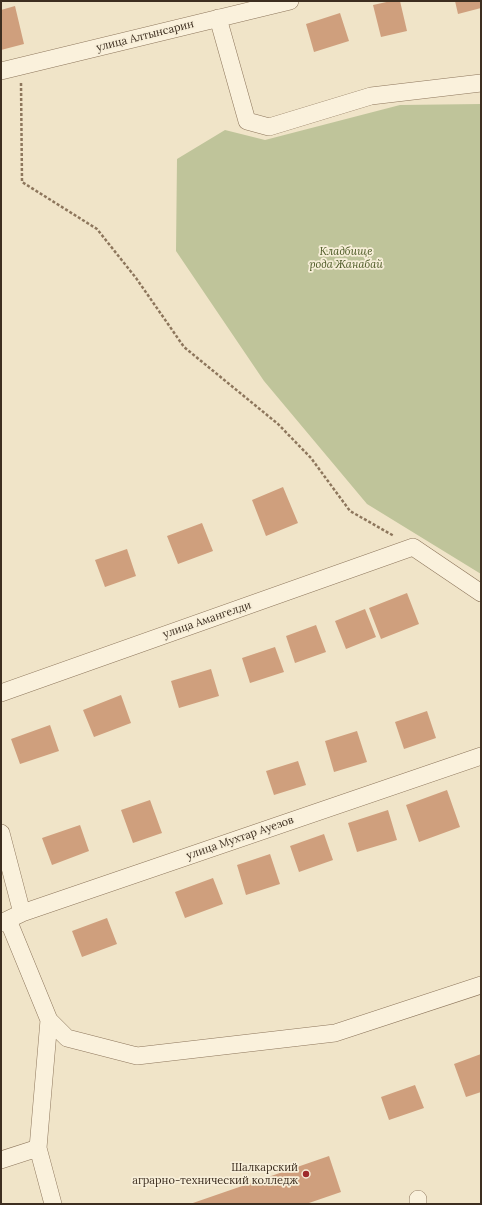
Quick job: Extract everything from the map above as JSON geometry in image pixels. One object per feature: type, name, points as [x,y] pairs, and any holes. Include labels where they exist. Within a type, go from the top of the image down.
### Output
[{"type":"street","name":"улица Алтынсарин","points":[[1,71],[290,1]]},
{"type":"street","points":[[218,18],[247,121],[269,127],[371,96],[481,83]]},
{"type":"street","points":[[413,547],[481,592]]},
{"type":"street","name":"улица Амангелди","points":[[1,693],[413,547]]},
{"type":"street","name":"улица Мухтар Ауезов","points":[[11,918],[481,756]]},
{"type":"street","points":[[1,833],[11,918],[49,1020],[67,1038],[137,1056],[335,1033],[481,985]]},
{"type":"street","points":[[49,1020],[38,1148],[53,1204]]},
{"type":"street","points":[[1,1160],[38,1148]]},
{"type":"path","points":[[21,67],[22,182],[97,229],[136,278],[184,347],[278,424],[311,458],[350,511],[413,547]]},
{"type":"green space","name":"Кладбище рода Жанабай","points":[[481,104],[481,574],[367,504],[264,381],[176,251],[177,159],[225,130],[265,140],[400,105]]},
{"type":"building","points":[[391,1],[400,1],[407,31],[381,37],[373,5]]},
{"type":"building","points":[[455,1],[481,1],[481,8],[458,14]]},
{"type":"building","points":[[15,6],[24,44],[1,50],[1,10]]},
{"type":"building","points":[[340,13],[349,41],[314,52],[306,24]]},
{"type":"building","points":[[283,487],[298,523],[266,536],[252,500]]},
{"type":"building","points":[[202,523],[213,551],[178,564],[167,536]]},
{"type":"building","points":[[127,549],[136,576],[105,587],[95,560]]},
{"type":"building","points":[[407,593],[419,624],[381,639],[369,608]]},
{"type":"building","points":[[365,609],[376,637],[346,649],[335,621]]},
{"type":"building","points":[[316,625],[326,652],[295,663],[286,636]]},
{"type":"building","points":[[275,647],[284,672],[250,683],[242,658]]},
{"type":"building","points":[[211,669],[219,696],[179,708],[171,681]]},
{"type":"building","points":[[121,695],[131,723],[94,737],[83,710]]},
{"type":"building","points":[[427,711],[436,738],[404,749],[395,722]]},
{"type":"building","points":[[50,725],[59,751],[20,764],[11,739]]},
{"type":"building","points":[[357,731],[367,762],[334,772],[325,741]]},
{"type":"building","points":[[298,761],[306,785],[274,795],[266,771]]},
{"type":"building","points":[[447,790],[460,827],[419,842],[406,805]]},
{"type":"building","points":[[150,800],[162,833],[133,843],[121,810]]},
{"type":"building","points":[[388,810],[397,840],[357,852],[348,823]]},
{"type":"building","points":[[80,825],[89,851],[52,865],[42,838]]},
{"type":"building","points":[[324,834],[333,860],[299,872],[290,846]]},
{"type":"building","points":[[270,854],[280,884],[246,895],[237,865]]},
{"type":"building","points":[[213,878],[223,904],[185,918],[175,892]]},
{"type":"building","points":[[107,918],[117,944],[82,957],[72,931]]},
{"type":"building","points":[[481,1054],[481,1092],[466,1097],[454,1064]]},
{"type":"building","points":[[415,1085],[424,1108],[389,1120],[381,1097]]},
{"type":"building","name":"Шалкарский аграрно-технический колледж","points":[[329,1156],[341,1192],[306,1204],[190,1204]]},
{"type":"place","name":"Шалкарский аграрно-технический колледж","points":[[306,1174]]}]
